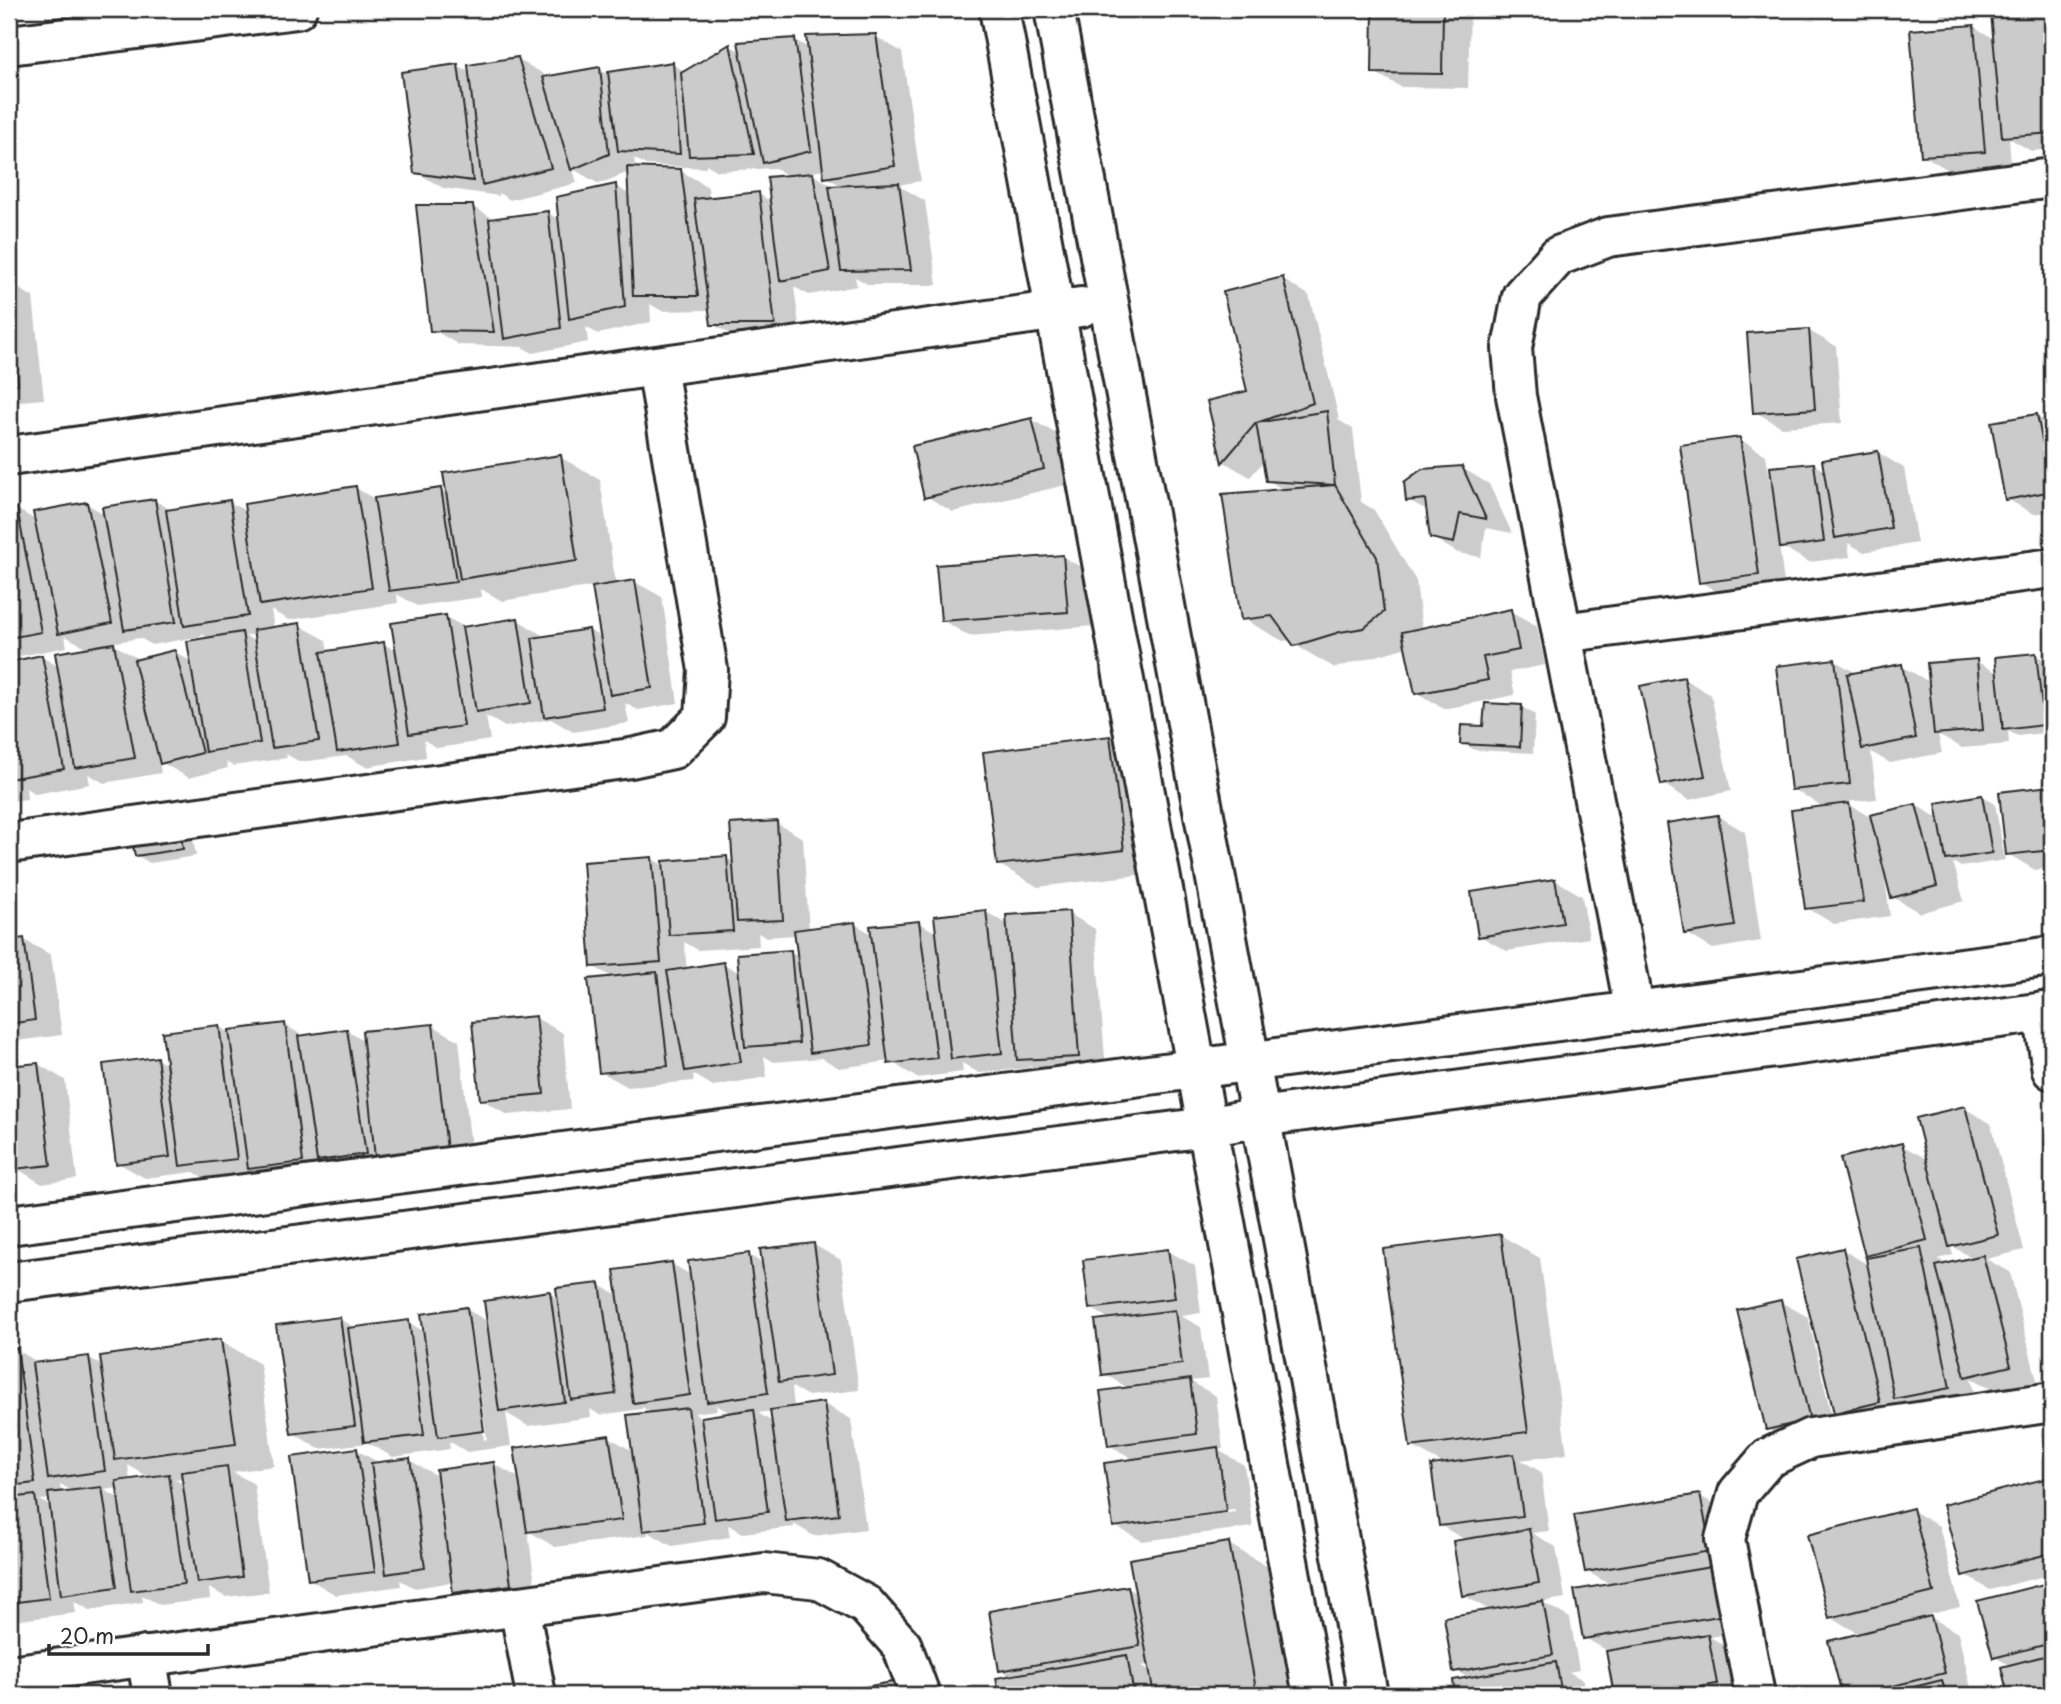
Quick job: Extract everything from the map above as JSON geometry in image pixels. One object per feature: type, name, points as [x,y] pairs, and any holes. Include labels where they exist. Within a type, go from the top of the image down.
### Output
[{"type":"street","points":[[9,45],[297,9]]},
{"type":"street","points":[[999,9],[1313,1695]]},
{"type":"street","points":[[1054,9],[1368,1695]]},
{"type":"street","points":[[1019,113],[1071,103]]},
{"type":"street","points":[[1635,1012],[1516,396],[1511,348],[1522,296],[1558,256],[1608,237],[2052,178]]},
{"type":"street","points":[[9,456],[1109,304]]},
{"type":"street","points":[[9,843],[631,758],[673,749],[705,717],[708,670],[657,367]]},
{"type":"street","points":[[1562,633],[2052,568]]},
{"type":"street","points":[[9,1225],[2052,956]]},
{"type":"street","points":[[9,1282],[1207,1127],[1260,1117],[2047,1011],[2052,1070]]},
{"type":"street","points":[[1755,1695],[1726,1539],[1738,1493],[1768,1458],[1811,1438],[2052,1402]]},
{"type":"street","points":[[9,1675],[764,1573],[818,1579],[866,1605],[902,1646],[920,1695]]},
{"type":"street","points":[[519,1606],[536,1695]]},
{"type":"street","points":[[146,1656],[153,1695]]},
{"type":"building","points":[[1373,9],[1443,9],[1442,74],[1372,73]]},
{"type":"building","points":[[2044,9],[2052,99],[2052,133],[2002,137],[1991,13]]},
{"type":"building","points":[[1974,25],[1985,152],[1921,156],[1910,30]]},
{"type":"building","points":[[876,34],[895,166],[824,178],[806,36]]},
{"type":"building","points":[[795,38],[811,151],[763,163],[738,42]]},
{"type":"building","points":[[730,44],[754,154],[689,156],[681,73]]},
{"type":"building","points":[[518,57],[551,168],[482,185],[468,65]]},
{"type":"building","points":[[673,62],[680,154],[618,151],[608,72]]},
{"type":"building","points":[[458,64],[473,181],[414,173],[401,72]]},
{"type":"building","points":[[600,67],[609,154],[571,170],[543,77]]},
{"type":"building","points":[[627,167],[681,169],[698,296],[633,296]]},
{"type":"building","points":[[813,173],[830,271],[780,281],[767,177]]},
{"type":"building","points":[[899,183],[911,270],[841,271],[829,186]]},
{"type":"building","points":[[616,184],[625,307],[569,319],[556,197]]},
{"type":"building","points":[[759,192],[775,325],[711,325],[694,199]]},
{"type":"building","points":[[416,205],[473,205],[494,332],[430,331]]},
{"type":"building","points":[[548,211],[561,328],[504,339],[489,219]]},
{"type":"building","points":[[1283,277],[1313,403],[1256,423],[1222,463],[1207,401],[1247,391],[1223,292]]},
{"type":"building","points":[[9,299],[18,384],[9,385]]},
{"type":"building","points":[[1809,329],[1815,409],[1753,413],[1747,333]]},
{"type":"building","points":[[1327,411],[1335,485],[1266,481],[1256,423]]},
{"type":"building","points":[[2037,414],[2052,491],[2005,500],[1991,422]]},
{"type":"building","points":[[1032,418],[1044,469],[924,498],[912,446]]},
{"type":"building","points":[[1740,437],[1759,575],[1699,583],[1680,445]]},
{"type":"building","points":[[1878,451],[1891,528],[1835,538],[1822,460]]},
{"type":"building","points":[[561,455],[577,561],[460,579],[443,473]]},
{"type":"building","points":[[1814,463],[1824,542],[1780,548],[1770,467]]},
{"type":"building","points":[[1462,466],[1486,519],[1460,514],[1454,543],[1430,538],[1425,499],[1406,501],[1404,482],[1422,469]]},
{"type":"building","points":[[1335,485],[1377,557],[1384,612],[1364,628],[1340,632],[1294,646],[1272,616],[1241,620],[1222,494]]},
{"type":"building","points":[[356,486],[372,588],[260,605],[244,504]]},
{"type":"building","points":[[441,488],[456,582],[389,591],[374,498]]},
{"type":"building","points":[[155,499],[176,622],[124,630],[102,507]]},
{"type":"building","points":[[230,500],[248,616],[184,626],[166,510]]},
{"type":"building","points":[[87,502],[112,623],[58,634],[33,512]]},
{"type":"building","points":[[17,508],[41,632],[9,638],[9,509]]},
{"type":"building","points":[[1063,555],[1068,612],[941,621],[936,565]]},
{"type":"building","points":[[635,580],[652,688],[610,695],[592,587]]},
{"type":"building","points":[[1511,609],[1519,650],[1483,657],[1488,680],[1415,694],[1402,632]]},
{"type":"building","points":[[446,615],[464,726],[409,734],[391,623]]},
{"type":"building","points":[[518,618],[531,703],[476,712],[462,627]]},
{"type":"building","points":[[300,623],[319,741],[272,748],[253,630]]},
{"type":"building","points":[[589,629],[603,708],[544,717],[532,638]]},
{"type":"building","points":[[242,632],[260,743],[205,752],[187,641]]},
{"type":"building","points":[[384,642],[400,743],[337,752],[321,652]]},
{"type":"building","points":[[114,643],[135,758],[75,768],[55,653]]},
{"type":"building","points":[[175,650],[202,753],[160,764],[134,660]]},
{"type":"building","points":[[2036,653],[2044,725],[2003,730],[1995,657]]},
{"type":"building","points":[[42,655],[64,769],[9,779],[9,662]]},
{"type":"building","points":[[1835,659],[1850,784],[1791,790],[1776,666]]},
{"type":"building","points":[[1977,659],[1983,730],[1934,734],[1927,663]]},
{"type":"building","points":[[1902,664],[1916,738],[1862,749],[1847,674]]},
{"type":"building","points":[[1684,677],[1705,776],[1661,785],[1640,686]]},
{"type":"building","points":[[1485,703],[1522,705],[1520,747],[1460,744],[1461,725],[1483,726]]},
{"type":"building","points":[[1110,736],[1124,850],[997,865],[983,752]]},
{"type":"building","points":[[2050,786],[2052,850],[2006,855],[1999,792]]},
{"type":"building","points":[[1982,795],[1992,853],[1946,860],[1936,803]]},
{"type":"building","points":[[1849,803],[1864,902],[1805,909],[1791,810]]},
{"type":"building","points":[[1916,804],[1937,886],[1891,898],[1870,815]]},
{"type":"building","points":[[1718,815],[1735,926],[1684,934],[1667,823]]},
{"type":"building","points":[[777,821],[783,920],[737,922],[730,824]]},
{"type":"building","points":[[179,822],[183,849],[135,856],[130,830]]},
{"type":"building","points":[[727,856],[733,931],[669,935],[663,861]]},
{"type":"building","points":[[652,857],[661,962],[591,967],[583,862]]},
{"type":"building","points":[[1555,879],[1563,923],[1478,937],[1471,892]]},
{"type":"building","points":[[986,910],[1002,1053],[951,1059],[934,916]]},
{"type":"building","points":[[1069,911],[1079,1057],[1017,1060],[1006,915]]},
{"type":"building","points":[[919,921],[937,1058],[888,1064],[870,926]]},
{"type":"building","points":[[855,922],[872,1045],[810,1053],[794,930]]},
{"type":"building","points":[[24,938],[35,1020],[9,1024],[9,940]]},
{"type":"building","points":[[791,950],[799,1043],[745,1047],[737,954]]},
{"type":"building","points":[[724,962],[741,1062],[685,1071],[667,971]]},
{"type":"building","points":[[657,972],[668,1066],[599,1073],[588,979]]},
{"type":"building","points":[[536,1016],[544,1094],[480,1100],[472,1022]]},
{"type":"building","points":[[285,1023],[303,1162],[248,1169],[229,1030]]},
{"type":"building","points":[[433,1024],[447,1150],[375,1158],[362,1031]]},
{"type":"building","points":[[219,1025],[237,1159],[180,1166],[162,1032]]},
{"type":"building","points":[[347,1029],[366,1154],[317,1161],[298,1036]]},
{"type":"building","points":[[157,1057],[170,1157],[116,1164],[103,1064]]},
{"type":"building","points":[[38,1063],[51,1165],[14,1169],[9,1131],[9,1066]]},
{"type":"building","points":[[1965,1106],[1998,1235],[1949,1247],[1916,1118]]},
{"type":"building","points":[[1902,1143],[1927,1240],[1865,1256],[1840,1158]]},
{"type":"building","points":[[1501,1234],[1528,1432],[1410,1447],[1383,1249]]},
{"type":"building","points":[[814,1243],[832,1375],[779,1382],[760,1249]]},
{"type":"building","points":[[1843,1248],[1880,1402],[1834,1413],[1796,1259]]},
{"type":"building","points":[[1921,1248],[1950,1388],[1894,1399],[1866,1258]]},
{"type":"building","points":[[1168,1249],[1175,1298],[1089,1309],[1083,1260]]},
{"type":"building","points":[[749,1253],[768,1393],[707,1402],[688,1261]]},
{"type":"building","points":[[1983,1255],[2011,1366],[1965,1377],[1936,1266]]},
{"type":"building","points":[[672,1262],[690,1395],[633,1403],[614,1270]]},
{"type":"building","points":[[600,1283],[616,1394],[571,1400],[556,1288]]},
{"type":"building","points":[[550,1291],[565,1402],[499,1411],[484,1301]]},
{"type":"building","points":[[1781,1300],[1810,1420],[1766,1430],[1737,1310]]},
{"type":"building","points":[[467,1307],[484,1431],[438,1437],[421,1314]]},
{"type":"building","points":[[1175,1310],[1182,1364],[1102,1375],[1095,1320]]},
{"type":"building","points":[[340,1317],[355,1426],[291,1434],[276,1325]]},
{"type":"building","points":[[409,1320],[424,1435],[364,1442],[348,1328]]},
{"type":"building","points":[[221,1339],[236,1444],[115,1460],[100,1356]]},
{"type":"building","points":[[17,1348],[35,1483],[9,1486],[9,1349]]},
{"type":"building","points":[[89,1356],[105,1471],[48,1479],[32,1363]]},
{"type":"building","points":[[1190,1379],[1197,1434],[1108,1446],[1100,1391]]},
{"type":"building","points":[[824,1402],[839,1515],[786,1521],[770,1410]]},
{"type":"building","points":[[688,1408],[704,1523],[643,1531],[627,1415]]},
{"type":"building","points":[[754,1409],[768,1512],[715,1519],[701,1417]]},
{"type":"building","points":[[609,1435],[622,1520],[527,1532],[514,1448]]},
{"type":"building","points":[[1218,1447],[1226,1512],[1113,1527],[1104,1463]]},
{"type":"building","points":[[357,1448],[375,1572],[308,1580],[291,1457]]},
{"type":"building","points":[[1514,1454],[1523,1516],[1439,1526],[1431,1465]]},
{"type":"building","points":[[410,1458],[425,1568],[386,1574],[371,1463]]},
{"type":"building","points":[[494,1462],[511,1585],[453,1593],[436,1470]]},
{"type":"building","points":[[227,1466],[242,1577],[197,1583],[181,1472]]},
{"type":"building","points":[[169,1474],[184,1584],[131,1591],[116,1481]]},
{"type":"building","points":[[2052,1477],[2052,1553],[1962,1576],[1943,1505]]},
{"type":"building","points":[[102,1487],[117,1587],[61,1595],[48,1493]]},
{"type":"building","points":[[1700,1494],[1711,1551],[1585,1572],[1574,1515]]},
{"type":"building","points":[[35,1495],[49,1598],[9,1603],[9,1498]]},
{"type":"building","points":[[1913,1508],[1934,1592],[1829,1618],[1807,1535]]},
{"type":"building","points":[[1529,1529],[1539,1583],[1462,1596],[1453,1541]]},
{"type":"building","points":[[1229,1542],[1257,1695],[1154,1695],[1129,1559]]},
{"type":"building","points":[[1711,1567],[1719,1616],[1583,1639],[1574,1590]]},
{"type":"building","points":[[2052,1582],[2052,1643],[1993,1658],[1977,1601]]},
{"type":"building","points":[[1128,1586],[1140,1646],[999,1671],[989,1611]]},
{"type":"building","points":[[1543,1601],[1553,1655],[1453,1672],[1444,1617]]},
{"type":"building","points":[[1931,1616],[1945,1673],[1857,1695],[1842,1695],[1828,1641]]},
{"type":"building","points":[[1708,1634],[1717,1684],[1652,1695],[1614,1695],[1606,1651]]},
{"type":"building","points":[[2052,1654],[2052,1695],[2008,1695],[2001,1667]]},
{"type":"building","points":[[1127,1655],[1134,1695],[999,1695],[996,1678]]},
{"type":"building","points":[[1556,1662],[1562,1695],[1455,1695],[1453,1680]]},
{"type":"building","points":[[1942,1680],[1946,1695],[1881,1695]]},
{"type":"building","points":[[898,1681],[900,1695],[820,1695]]}]
